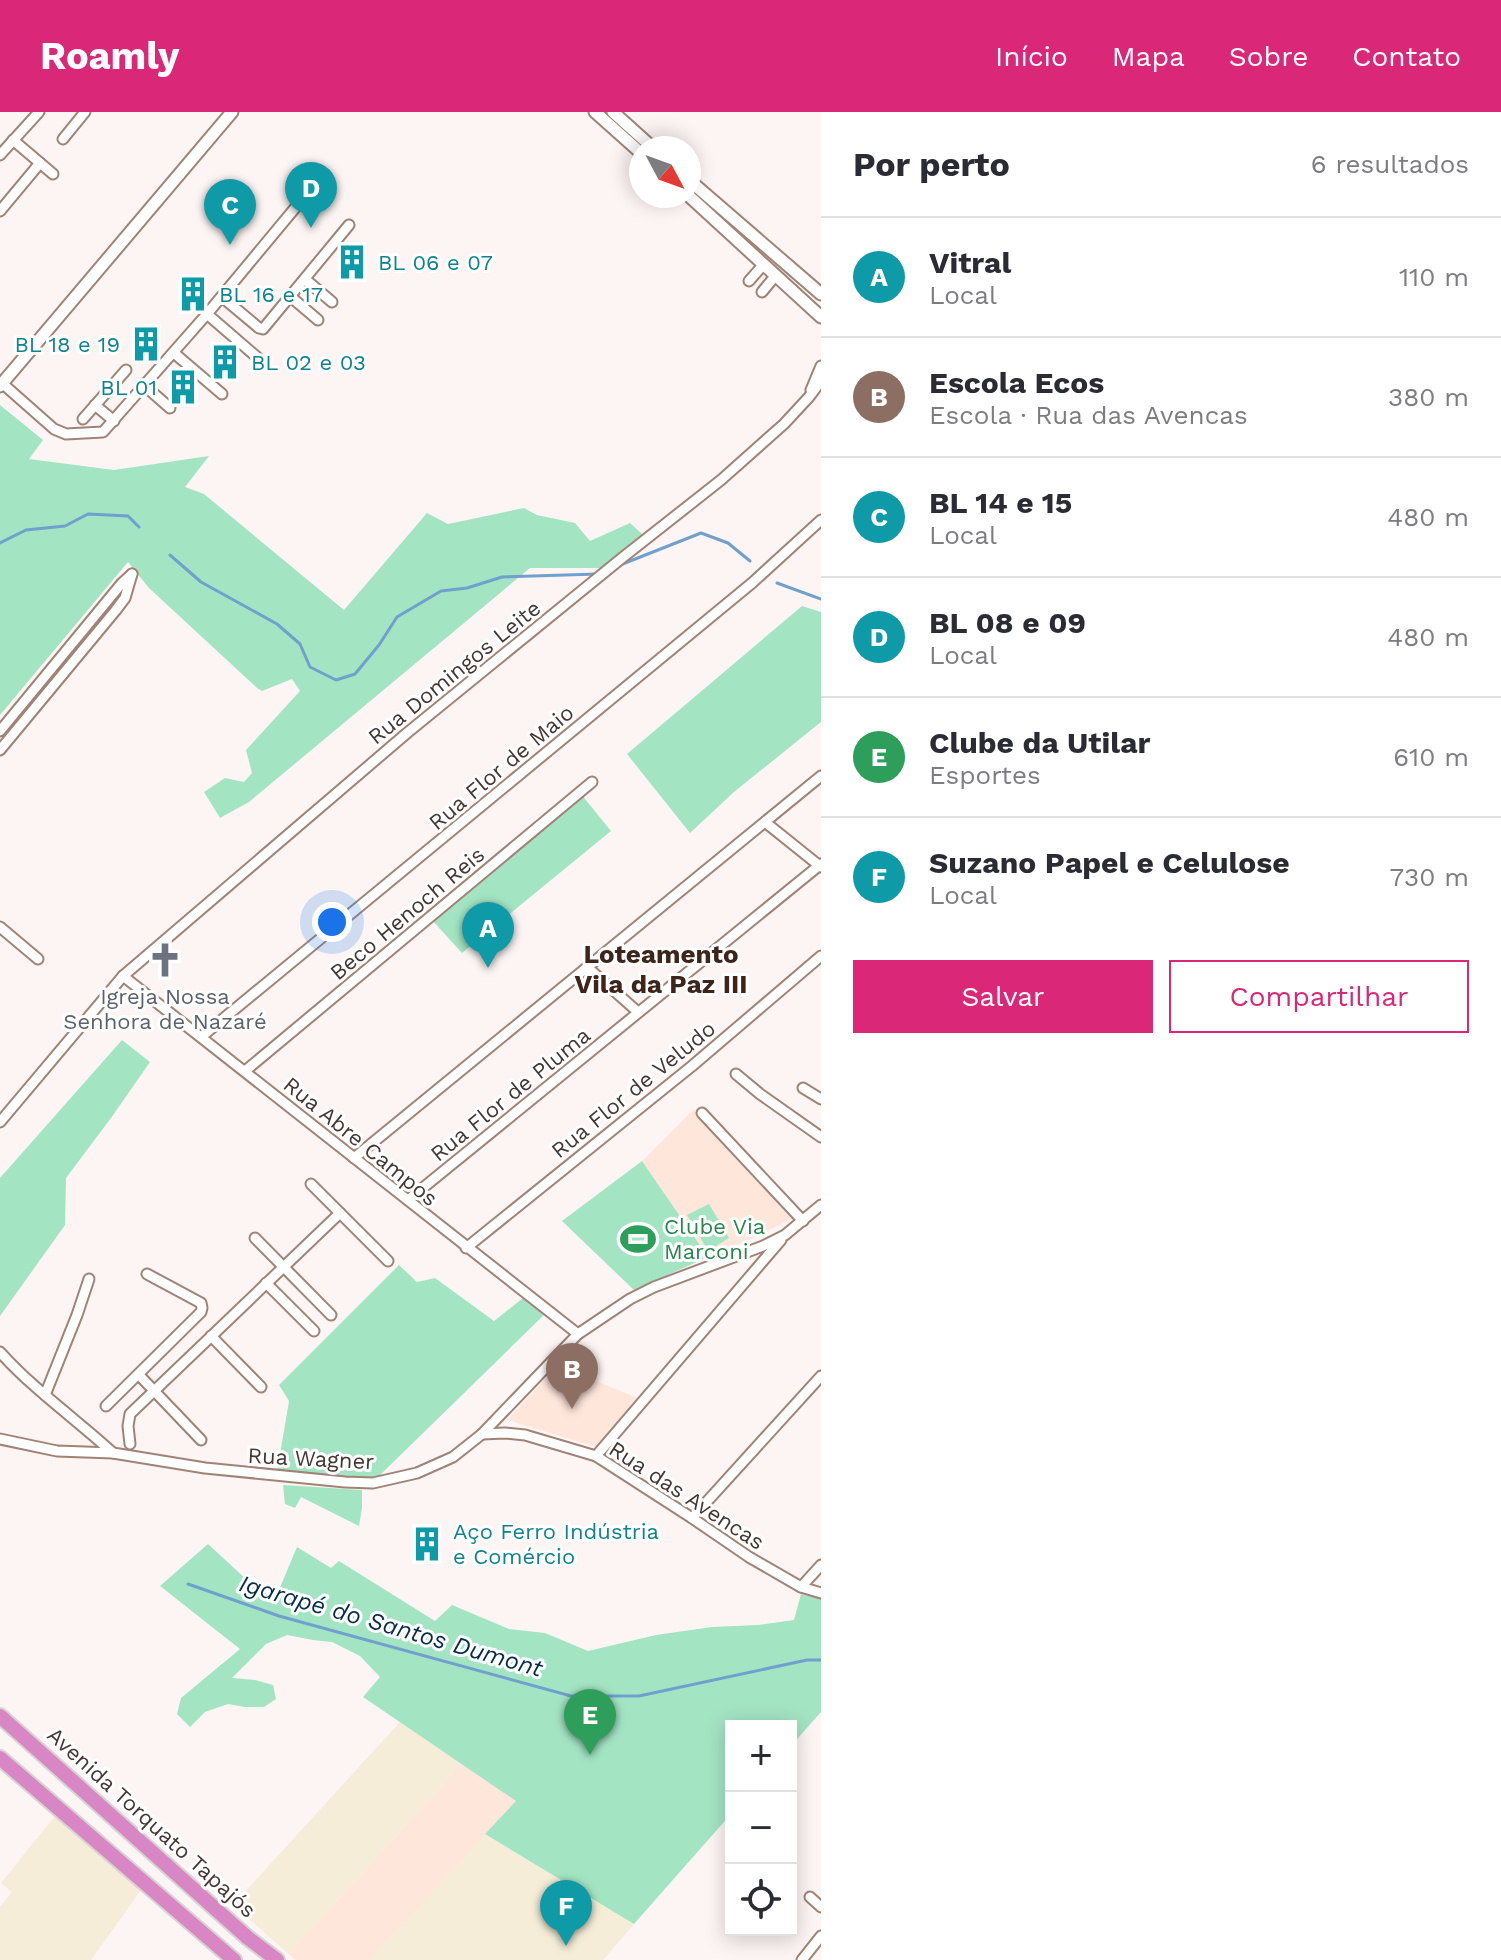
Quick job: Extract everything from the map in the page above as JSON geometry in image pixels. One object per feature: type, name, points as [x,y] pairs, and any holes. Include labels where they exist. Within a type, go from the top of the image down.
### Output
[{"type":"highway","name":"Avenida Torquato Tapajós","points":[[0,1716],[248,1938],[277,1960]]},
{"type":"highway","points":[[0,1758],[234,1960]]},
{"type":"highway","points":[[248,1938],[268,1960]]},
{"type":"street","points":[[0,155],[39,112]]},
{"type":"street","points":[[63,139],[85,112]]},
{"type":"street","points":[[232,112],[1,385],[62,433],[98,434],[106,430],[310,190]]},
{"type":"street","points":[[595,112],[629,142]]},
{"type":"street","points":[[613,112],[640,136]]},
{"type":"street","points":[[13,140],[53,174]]},
{"type":"street","points":[[0,211],[40,163]]},
{"type":"street","points":[[701,190],[821,294]]},
{"type":"street","points":[[701,207],[821,317]]},
{"type":"street","points":[[222,297],[261,329],[349,225]]},
{"type":"street","points":[[749,281],[764,264]]},
{"type":"street","points":[[762,292],[776,275]]},
{"type":"street","points":[[305,279],[332,302]]},
{"type":"street","points":[[291,297],[318,320]]},
{"type":"street","points":[[207,314],[258,358]]},
{"type":"street","points":[[174,353],[222,394]]},
{"type":"street","name":"Rua Domingos Leite","points":[[0,1122],[123,976],[407,733],[721,480],[784,424],[816,389],[821,366]]},
{"type":"street","points":[[83,419],[126,370]]},
{"type":"street","points":[[145,386],[170,408]]},
{"type":"street","points":[[95,405],[114,421]]},
{"type":"street","name":"Rua Flor de Maio","points":[[201,1037],[752,583],[821,520]]},
{"type":"street","points":[[0,731],[132,574],[125,598],[0,750]]},
{"type":"street","points":[[354,1158],[821,776]]},
{"type":"street","name":"Beco Henoch Reis","points":[[245,1071],[592,782]]},
{"type":"street","points":[[765,822],[820,866]]},
{"type":"street","name":"Rua Flor de Pluma","points":[[408,1200],[820,866]]},
{"type":"street","points":[[0,927],[38,959]]},
{"type":"street","name":"Rua Flor de Veludo","points":[[466,1248],[692,1066],[821,956]]},
{"type":"street","points":[[587,967],[638,1012]]},
{"type":"street","name":"Rua Abre Campos","points":[[123,976],[578,1334]]},
{"type":"street","points":[[736,1074],[821,1137]]},
{"type":"street","points":[[803,1088],[821,1099]]},
{"type":"street","points":[[702,1113],[803,1221]]},
{"type":"street","points":[[311,1184],[388,1261]]},
{"type":"street","name":"Rua Wagner","points":[[0,1439],[57,1451],[113,1453],[265,1475],[345,1482],[373,1483],[417,1473],[453,1457],[482,1434],[578,1334],[630,1299],[763,1246],[785,1235],[819,1210]]},
{"type":"street","points":[[130,1444],[130,1414],[340,1213]]},
{"type":"street","points":[[596,1456],[785,1235]]},
{"type":"street","points":[[255,1238],[331,1315]]},
{"type":"street","points":[[106,1406],[201,1312],[201,1303],[147,1274]]},
{"type":"street","points":[[45,1395],[89,1279]]},
{"type":"street","points":[[266,1283],[314,1331]]},
{"type":"street","points":[[211,1336],[261,1387]]},
{"type":"street","points":[[0,1352],[113,1453]]},
{"type":"street","points":[[139,1375],[201,1440]]},
{"type":"street","points":[[692,1518],[821,1376]]},
{"type":"street","name":"Rua das Avencas","points":[[482,1434],[525,1435],[596,1456],[749,1557],[801,1587],[821,1593]]},
{"type":"street","points":[[801,1587],[821,1565]]},
{"type":"street","points":[[810,1897],[821,1907]]},
{"type":"street","points":[[802,1960],[821,1936]]},
{"type":"shaded area","points":[[694,1109],[791,1219],[708,1257],[642,1161]]},
{"type":"shaded area","points":[[558,1365],[637,1398],[596,1447],[507,1420]]},
{"type":"shaded area","points":[[400,1722],[462,1763],[289,1954],[233,1905]]},
{"type":"shaded area","points":[[462,1763],[517,1801],[369,1960],[295,1960],[289,1954]]},
{"type":"shaded area","points":[[55,1816],[141,1890],[91,1960],[0,1960],[0,1907],[12,1892],[1,1883]]},
{"type":"shaded area","points":[[485,1834],[634,1924],[603,1960],[369,1960]]},
{"type":"green space","points":[[0,405],[43,440],[29,459],[114,470],[209,456],[185,487],[204,494],[344,610],[427,513],[448,524],[524,508],[537,515],[575,523],[590,541],[630,523],[642,534],[601,568],[530,568],[249,802],[220,818],[204,792],[225,778],[244,782],[252,773],[246,750],[300,691],[292,679],[262,691],[257,688],[149,588],[128,562],[0,715]]},
{"type":"green space","points":[[802,606],[821,612],[821,722],[734,792],[690,833],[627,754]]},
{"type":"green space","points":[[581,794],[611,831],[462,953],[431,919]]},
{"type":"green space","points":[[122,1040],[150,1062],[66,1178],[65,1225],[0,1316],[0,1178]]},
{"type":"green space","name":"Clube Via Marconi","points":[[642,1161],[708,1257],[634,1290],[562,1221]]},
{"type":"green space","points":[[709,1204],[729,1238],[708,1251],[687,1215]]},
{"type":"green space","points":[[399,1265],[417,1282],[435,1278],[494,1321],[523,1298],[546,1313],[377,1478],[353,1481],[277,1472],[289,1401],[279,1385]]},
{"type":"green space","points":[[283,1485],[362,1490],[359,1526],[301,1497],[295,1508],[285,1504]]},
{"type":"green space","points":[[208,1544],[273,1604],[297,1547],[331,1568],[339,1561],[435,1621],[452,1605],[509,1629],[545,1633],[588,1651],[656,1635],[794,1620],[801,1594],[821,1599],[821,1712],[797,1739],[797,1720],[725,1720],[725,1821],[634,1924],[485,1834],[516,1801],[363,1697],[380,1677],[360,1656],[332,1642],[287,1635],[266,1644],[232,1678],[273,1685],[276,1699],[264,1707],[228,1704],[205,1712],[190,1727],[177,1714],[181,1698],[240,1649],[160,1586]]},
{"type":"waterway","points":[[0,543],[26,530],[65,526],[88,514],[128,516],[139,527]]},
{"type":"waterway","points":[[620,565],[701,533],[728,543],[750,561]]},
{"type":"waterway","points":[[170,555],[201,582],[277,624],[300,644],[310,667],[336,680],[355,674],[397,617],[441,591],[467,588],[502,577],[598,574]]},
{"type":"waterway","points":[[777,583],[821,599]]},
{"type":"waterway","name":"Igarapé do Santos Dumont","points":[[188,1584],[279,1616],[571,1696],[639,1696],[807,1660],[821,1660]]},
{"type":"place","name":"BL 08 e 09","points":[[311,228]]},
{"type":"place","name":"BL 14 e 15","points":[[230,245]]},
{"type":"place","name":"BL 06 e 07","points":[[352,262]]},
{"type":"place","name":"BL 16 e 17","points":[[193,294]]},
{"type":"place","name":"BL 18 e 19","points":[[146,344]]},
{"type":"place","name":"BL 02 e 03","points":[[225,362]]},
{"type":"place","name":"BL 01","points":[[183,387]]},
{"type":"place","name":"Igreja Nossa Senhora de Nazaré","points":[[165,960]]},
{"type":"place","name":"Vitral","points":[[488,968]]},
{"type":"place","name":"Clube Via Marconi","points":[[638,1239]]},
{"type":"place","name":"Escola Ecos","points":[[572,1409]]},
{"type":"place","name":"Aço Ferro Indústria e Comércio","points":[[427,1544]]},
{"type":"place","name":"Clube da Utilar","points":[[590,1755]]},
{"type":"place","name":"Suzano Papel e Celulose","points":[[566,1946]]},
{"type":"district","name":"Loteamento Vila da Paz III","points":[[661,969]]}]
